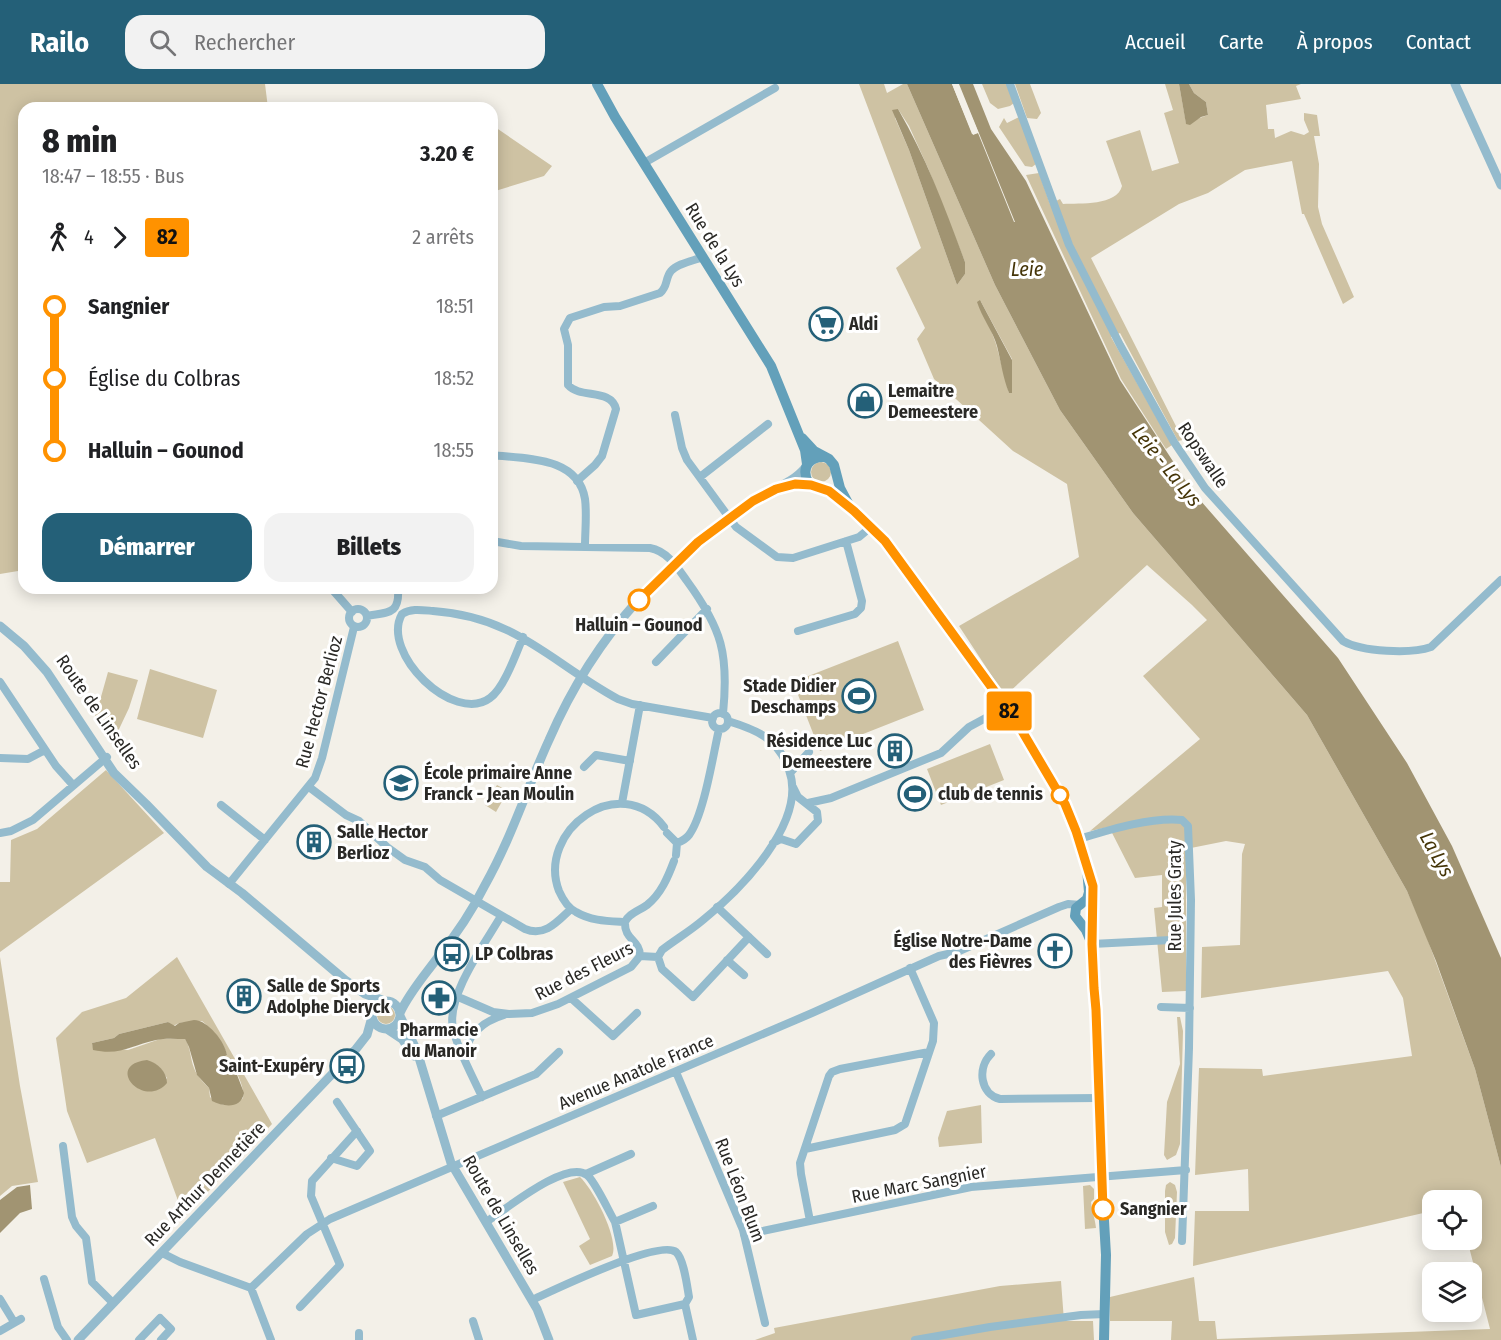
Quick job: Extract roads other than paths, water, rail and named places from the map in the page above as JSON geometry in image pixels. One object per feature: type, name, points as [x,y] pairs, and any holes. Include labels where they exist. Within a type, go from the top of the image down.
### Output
[{"type":"main road","name":"Rue de la Lys","points":[[597,84],[610,110],[771,366],[806,455],[806,466]]},
{"type":"main road","name":"Rue de la Lys","points":[[796,428],[810,447],[825,457]]},
{"type":"main road","points":[[854,511],[840,488],[833,463],[825,457],[816,458],[806,466],[806,477],[815,487],[833,494],[885,541],[1006,707],[1061,796],[1079,839],[1093,886],[1092,944],[1106,1255],[1104,1340]]},
{"type":"main road","points":[[815,487],[831,484],[836,472]]},
{"type":"main road","points":[[1087,869],[1089,892],[1076,910],[1077,920],[1086,930],[1092,944]]},
{"type":"main road","points":[[1081,905],[1089,906],[1094,915]]},
{"type":"main road","points":[[1077,920],[1087,924],[1094,915]]},
{"type":"street","name":"Ropswalle","points":[[1011,84],[1070,245],[1120,345],[1174,442],[1205,488],[1343,640],[1362,647],[1402,651],[1431,647],[1501,580]]},
{"type":"street","points":[[1455,84],[1501,185]]},
{"type":"street","points":[[644,163],[775,88]]},
{"type":"street","points":[[577,481],[600,459],[616,413],[614,403],[607,397],[577,392],[568,385],[568,345],[564,332],[567,322],[577,315],[606,306],[622,306],[660,293],[665,289],[671,271],[703,257]]},
{"type":"street","points":[[675,416],[684,454],[700,477],[741,532],[772,555],[793,558],[863,535],[871,527]]},
{"type":"street","points":[[700,477],[768,424]]},
{"type":"street","points":[[498,456],[553,463],[577,481],[585,500],[585,546]]},
{"type":"street","points":[[422,979],[400,997],[377,1005],[372,1015],[376,1025],[386,1029],[396,1025],[422,979],[446,948],[476,901],[503,849],[555,725],[582,676],[628,613],[698,542],[759,498],[796,476],[806,466]]},
{"type":"street","points":[[776,489],[795,484],[815,487]]},
{"type":"street","points":[[798,631],[855,614],[861,608],[862,601],[846,541]]},
{"type":"street","points":[[498,542],[521,546],[653,548],[665,555],[707,609],[717,631],[724,658],[726,682],[724,728],[719,729]]},
{"type":"street","points":[[336,594],[352,612]]},
{"type":"street","points":[[367,616],[394,609],[398,603],[398,594]]},
{"type":"street","points":[[656,662],[707,609]]},
{"type":"street","points":[[352,612],[360,610],[367,616]]},
{"type":"street","points":[[523,638],[495,693],[480,703],[467,705],[439,692],[412,667],[400,645],[399,618],[405,612],[416,610],[455,613],[484,620],[523,638],[618,699],[712,718]]},
{"type":"street","points":[[352,612],[349,620],[354,627],[364,625],[367,616]]},
{"type":"street","name":"Route de Linselles","points":[[0,620],[17,633],[50,668],[106,758]]},
{"type":"street","name":"Route de Linselles","points":[[0,626],[18,641],[47,672],[106,758],[207,867],[345,980],[365,994],[386,1001]]},
{"type":"street","name":"Rue Hector Berlioz","points":[[229,884],[309,787],[321,761],[354,627]]},
{"type":"street","points":[[0,682],[56,766],[73,785]]},
{"type":"street","points":[[622,803],[640,705]]},
{"type":"street","points":[[791,807],[795,802],[831,798],[941,753],[971,725],[989,718],[1006,707]]},
{"type":"street","points":[[712,718],[716,714],[725,717]]},
{"type":"street","name":"Rue des Fleurs","points":[[456,996],[486,1010],[509,1014],[540,1011],[631,967],[639,956],[658,957],[662,950],[717,907],[742,882],[782,828],[791,807],[793,785],[790,773],[778,749],[764,735],[725,717]]},
{"type":"street","points":[[712,718],[713,725],[719,729]]},
{"type":"street","points":[[639,956],[638,946],[627,934],[625,922],[628,917],[653,899],[665,882],[675,858],[677,843],[690,833],[697,819],[707,786],[719,729]]},
{"type":"street","points":[[0,758],[28,759],[45,750]]},
{"type":"street","points":[[790,773],[808,752]]},
{"type":"street","points":[[584,767],[596,754],[630,761]]},
{"type":"street","points":[[0,833],[11,831],[33,820],[106,758]]},
{"type":"street","points":[[793,785],[796,795],[818,814]]},
{"type":"street","points":[[309,787],[346,815],[359,821],[388,848],[409,862],[425,867],[438,878],[528,931],[541,932],[551,927],[571,909]]},
{"type":"street","points":[[772,844],[779,839],[793,844],[800,842],[817,823],[821,808],[831,798]]},
{"type":"street","points":[[625,922],[588,918],[571,909],[563,899],[557,883],[555,867],[560,848],[571,828],[589,812],[622,803],[637,806],[649,812],[677,843]]},
{"type":"street","points":[[221,805],[265,840]]},
{"type":"street","name":"Rue Jules Graty","points":[[1079,839],[1142,824],[1180,819],[1188,824],[1191,891],[1190,1008],[1182,1241]]},
{"type":"street","points":[[782,828],[781,834],[788,842]]},
{"type":"street","name":"Avenue Anatole France","points":[[251,1288],[307,1234],[323,1223],[942,955],[954,953],[1068,904],[1081,905]]},
{"type":"street","points":[[717,907],[767,954]]},
{"type":"street","points":[[1051,911],[1067,911],[1077,920]]},
{"type":"street","points":[[482,1097],[452,1026],[452,1010],[456,996],[501,916]]},
{"type":"street","points":[[658,957],[662,969],[693,997],[749,937]]},
{"type":"street","points":[[1092,944],[1171,940]]},
{"type":"street","points":[[727,960],[744,975]]},
{"type":"street","points":[[805,1149],[902,1127],[934,1035],[933,1023],[910,969]]},
{"type":"street","name":"Route de Linselles","points":[[345,980],[366,1003],[372,1015]]},
{"type":"street","points":[[571,998],[613,1036],[637,1013]]},
{"type":"street","points":[[386,1001],[396,1005],[400,1015]]},
{"type":"street","points":[[1161,1007],[1190,1008]]},
{"type":"street","points":[[465,1059],[466,1045],[477,1029],[495,1018],[509,1014]]},
{"type":"street","name":"Rue Arthur Dennetière","points":[[78,1340],[356,1049],[367,1035],[372,1015]]},
{"type":"street","name":"Route de Linselles","points":[[400,1015],[417,1051],[453,1167],[532,1300],[549,1340]]},
{"type":"street","name":"Route de Linselles","points":[[386,1029],[402,1039],[422,1068]]},
{"type":"street","name":"Rue Arthur Dennetière","points":[[356,1049],[375,1034],[386,1029]]},
{"type":"street","points":[[436,1116],[536,1074],[560,1052]]},
{"type":"street","points":[[810,1221],[800,1168],[827,1081],[832,1072],[929,1052]]},
{"type":"street","points":[[991,1054],[984,1064],[983,1082],[985,1089],[993,1097],[1000,1099],[1098,1098]]},
{"type":"street","name":"Rue Léon Blum","points":[[676,1072],[744,1234],[765,1323]]},
{"type":"street","points":[[331,1158],[357,1166],[370,1151],[337,1102]]},
{"type":"street","points":[[300,1307],[340,1265],[311,1196],[310,1187],[314,1177],[357,1131]]},
{"type":"street","points":[[63,1146],[72,1217],[86,1238],[92,1282],[113,1304]]},
{"type":"street","points":[[486,1222],[554,1177],[574,1171],[586,1174],[631,1154]]},
{"type":"street","points":[[1101,1176],[1186,1170]]},
{"type":"street","points":[[532,1300],[624,1260],[664,1249],[676,1252],[681,1261],[689,1295],[688,1300],[685,1304],[636,1315],[624,1260],[615,1222],[586,1174]]},
{"type":"street","name":"Rue Marc Sangnier","points":[[744,1234],[971,1187],[1101,1176]]},
{"type":"street","points":[[615,1222],[653,1206]]},
{"type":"street","points":[[162,1253],[251,1288],[271,1340]]},
{"type":"street","points":[[44,1280],[58,1328],[68,1340]]},
{"type":"street","points":[[0,1299],[17,1321],[0,1331]]},
{"type":"street","points":[[685,1304],[693,1340]]},
{"type":"street","points":[[915,1340],[990,1327],[1105,1314]]},
{"type":"street","points":[[139,1340],[160,1318],[171,1329],[160,1340]]},
{"type":"street","points":[[473,1321],[479,1340]]},
{"type":"water","name":"Leie","points":[[907,84],[952,84],[972,134],[979,134],[958,84],[973,84],[991,129],[1026,181],[1120,380],[1193,492],[1338,658],[1407,763],[1452,846],[1501,958],[1501,1167],[1475,1069],[1436,961],[1407,891],[1307,715],[1133,513],[1060,410],[995,285]]},
{"type":"water","points":[[1179,84],[1189,84],[1194,93],[1206,102],[1208,115],[1190,125],[1186,124]]},
{"type":"water","points":[[898,109],[943,203],[965,262],[965,274],[957,285],[909,150],[892,110]]},
{"type":"water","points":[[980,300],[1012,360],[1012,393],[1009,393],[1007,387],[995,340],[977,302]]},
{"type":"water","points":[[194,1020],[210,1028],[223,1044],[227,1055],[216,1061],[231,1059],[244,1093],[236,1104],[222,1105],[212,1101],[209,1088],[197,1075],[185,1039],[156,1040],[111,1052],[93,1050],[92,1043],[114,1038],[119,1034],[168,1022],[175,1026]]},
{"type":"water","points":[[147,1060],[164,1072],[167,1083],[158,1090],[148,1092],[132,1084],[128,1077],[128,1070],[134,1064]]},
{"type":"water","points":[[30,1185],[32,1209],[20,1213],[0,1233],[0,1200],[17,1187]]},
{"type":"place","name":"Aldi","points":[[826,324]]},
{"type":"place","name":"Lemaitre Demeestere","points":[[865,401]]},
{"type":"place","name":"Halluin – Gounod","points":[[639,600]]},
{"type":"place","name":"Stade Didier Deschamps","points":[[859,696]]},
{"type":"place","name":"Résidence Luc Demeestere","points":[[895,751]]},
{"type":"place","name":"École primaire Anne Franck - Jean Moulin","points":[[401,783]]},
{"type":"place","name":"club de tennis","points":[[915,794]]},
{"type":"place","name":"Salle Hector Berlioz","points":[[314,842]]},
{"type":"place","name":"Église Notre-Dame des Fièvres","points":[[1055,951]]},
{"type":"place","name":"LP Colbras","points":[[452,954]]},
{"type":"place","name":"Salle de Sports Adolphe Dieryck","points":[[244,996]]},
{"type":"place","name":"Pharmacie du Manoir","points":[[439,998]]},
{"type":"place","name":"Saint-Exupéry","points":[[347,1066]]},
{"type":"place","name":"Sangnier","points":[[1103,1209]]},
{"type":"water label","name":"Leie - La Lys","points":[[1167,466]]},
{"type":"water label","name":"La Lys","points":[[1437,854]]}]
